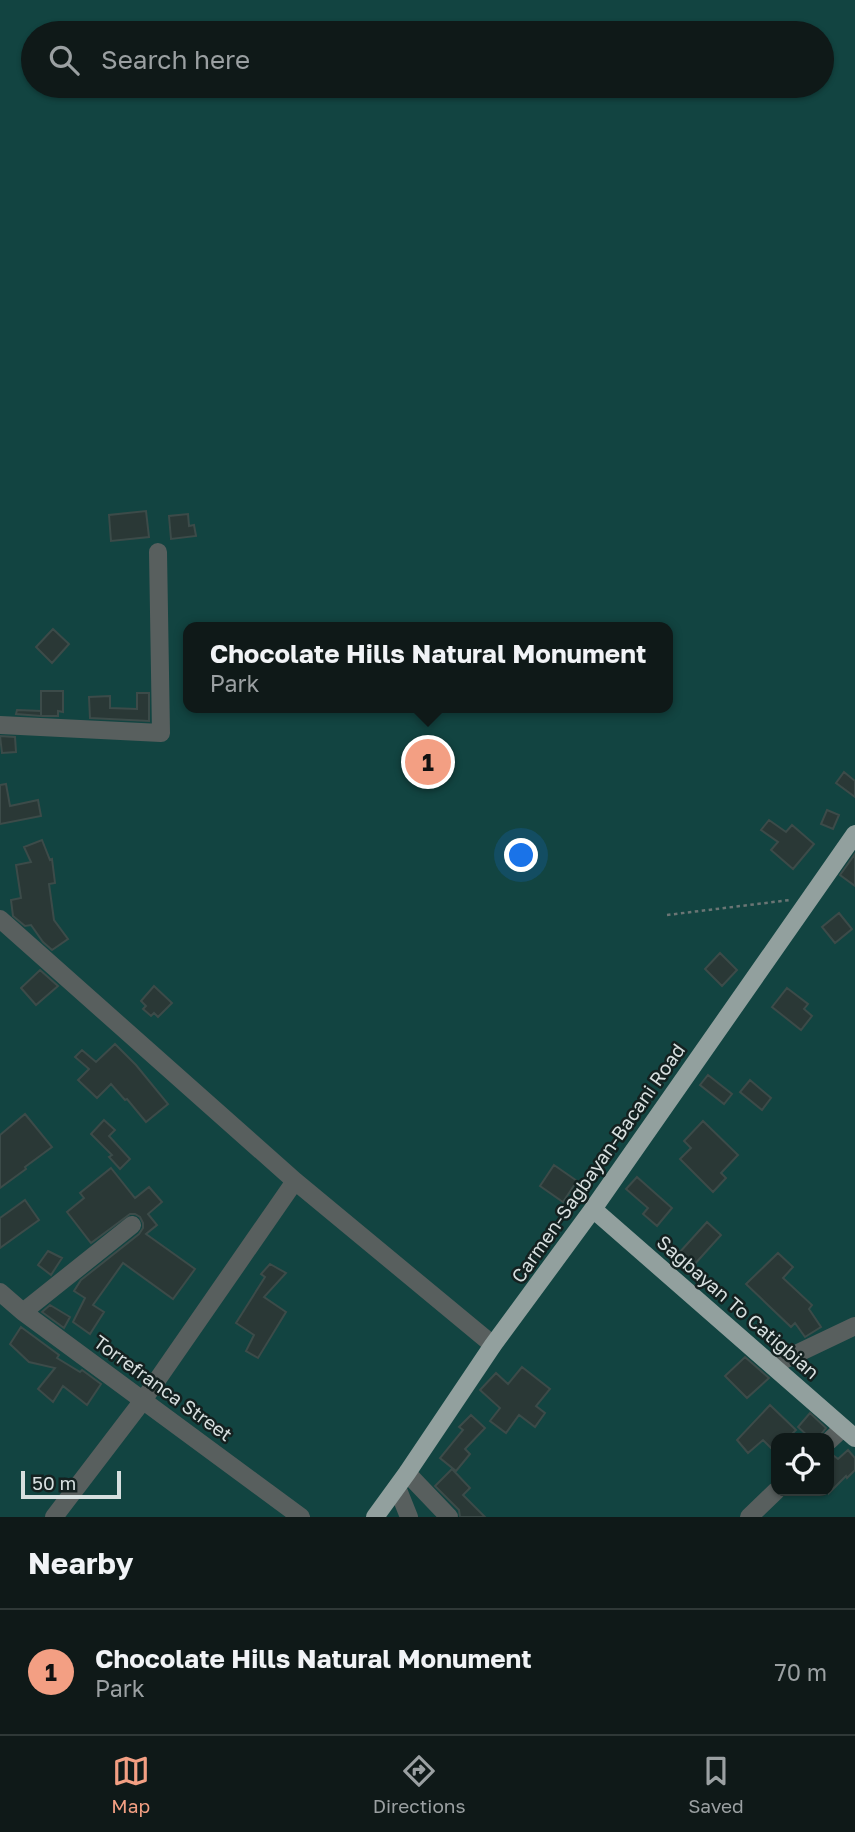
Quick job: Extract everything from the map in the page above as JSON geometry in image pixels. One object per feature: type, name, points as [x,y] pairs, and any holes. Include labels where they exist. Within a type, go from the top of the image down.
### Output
[{"type":"main road","name":"Carmen-Sagbayan-Bacani Road","points":[[374,1517],[855,834]]},
{"type":"main road","name":"Sagbayan To Catigbian","points":[[593,1209],[849,1433]]},
{"type":"street","points":[[0,725],[161,733],[158,552]]},
{"type":"street","points":[[0,919],[295,1181],[493,1345]]},
{"type":"street","points":[[64,1514],[295,1181]]},
{"type":"street","points":[[23,1312],[132,1225]]},
{"type":"street","name":"Torrefranca Street","points":[[0,1292],[23,1312],[301,1517]]},
{"type":"street","points":[[773,1366],[855,1326]]},
{"type":"street","points":[[402,1480],[409,1517]]},
{"type":"street","points":[[402,1480],[449,1517]]},
{"type":"street","points":[[748,1517],[771,1496]]},
{"type":"path","points":[[667,915],[810,897]]},
{"type":"shaded area","points":[[0,0],[855,0],[855,1517],[0,1517]]},
{"type":"building","points":[[146,511],[149,537],[111,541],[109,515]]},
{"type":"building","points":[[188,514],[189,526],[194,525],[196,536],[171,539],[169,516]]},
{"type":"building","points":[[53,629],[69,644],[52,663],[36,647]]},
{"type":"building","points":[[41,691],[63,691],[63,712],[58,711],[58,716],[41,716]]},
{"type":"building","points":[[137,693],[149,693],[149,721],[90,718],[89,697],[110,696],[110,708],[137,709]]},
{"type":"building","points":[[17,710],[41,711],[41,716],[16,714]]},
{"type":"building","points":[[0,736],[15,737],[16,752],[2,753]]},
{"type":"building","points":[[844,772],[855,781],[855,797],[836,783]]},
{"type":"building","points":[[6,784],[10,806],[38,800],[41,816],[0,824],[0,785]]},
{"type":"building","points":[[827,810],[839,815],[833,829],[821,824]]},
{"type":"building","points":[[769,820],[786,832],[792,825],[814,844],[793,869],[771,850],[778,842],[761,830]]},
{"type":"building","points":[[42,840],[50,860],[52,859],[55,883],[49,884],[54,920],[68,939],[52,950],[31,925],[25,926],[13,916],[11,900],[21,898],[16,865],[31,862],[24,847]]},
{"type":"building","points":[[855,854],[855,886],[840,875]]},
{"type":"building","points":[[839,913],[852,929],[835,943],[822,927]]},
{"type":"building","points":[[720,953],[737,970],[722,986],[705,969]]},
{"type":"building","points":[[40,970],[58,986],[36,1005],[21,988]]},
{"type":"building","points":[[154,986],[172,1003],[158,1017],[154,1013],[151,1016],[143,1009],[146,1006],[141,1001]]},
{"type":"building","points":[[787,988],[808,1004],[804,1009],[812,1016],[801,1030],[772,1007]]},
{"type":"building","points":[[115,1044],[168,1104],[146,1122],[111,1084],[97,1098],[78,1080],[89,1069],[75,1057],[82,1050],[96,1062]]},
{"type":"building","points":[[708,1075],[732,1094],[724,1104],[700,1085]]},
{"type":"building","points":[[750,1080],[771,1098],[762,1110],[740,1092]]},
{"type":"building","points":[[25,1114],[52,1147],[0,1188],[0,1135]]},
{"type":"building","points":[[104,1120],[115,1130],[109,1136],[130,1159],[120,1169],[109,1157],[112,1155],[91,1134]]},
{"type":"building","points":[[703,1121],[738,1155],[721,1173],[726,1178],[713,1192],[680,1159],[691,1148],[684,1141]]},
{"type":"building","points":[[554,1165],[577,1181],[563,1202],[540,1186]]},
{"type":"building","points":[[111,1168],[135,1198],[149,1187],[162,1202],[148,1214],[157,1225],[146,1234],[195,1269],[173,1299],[123,1263],[93,1305],[104,1312],[90,1334],[73,1322],[85,1298],[74,1291],[81,1280],[143,1228],[140,1217],[130,1214],[91,1243],[67,1212],[84,1198],[80,1193]]},
{"type":"building","points":[[637,1177],[672,1208],[657,1226],[643,1214],[648,1208],[626,1189]]},
{"type":"building","points":[[25,1200],[39,1220],[0,1248],[0,1218]]},
{"type":"building","points":[[707,1222],[721,1235],[693,1266],[679,1253]]},
{"type":"building","points":[[48,1251],[62,1258],[51,1275],[38,1265]]},
{"type":"building","points":[[778,1253],[793,1267],[783,1278],[812,1305],[809,1309],[821,1327],[805,1337],[795,1323],[791,1327],[746,1284]]},
{"type":"building","points":[[270,1264],[286,1273],[264,1297],[286,1312],[258,1358],[246,1351],[254,1335],[236,1323],[265,1277],[261,1274]]},
{"type":"building","points":[[50,1305],[70,1317],[64,1328],[42,1312]]},
{"type":"building","points":[[21,1327],[59,1355],[57,1358],[80,1372],[82,1370],[101,1384],[87,1405],[63,1386],[53,1402],[38,1389],[55,1368],[29,1362],[10,1344]]},
{"type":"building","points":[[745,1357],[769,1378],[747,1398],[725,1376]]},
{"type":"building","points":[[522,1367],[550,1389],[536,1406],[545,1413],[535,1427],[519,1415],[506,1433],[490,1421],[500,1408],[480,1390],[496,1373],[508,1384]]},
{"type":"building","points":[[770,1405],[796,1430],[793,1433],[771,1433],[771,1448],[763,1440],[748,1453],[737,1440]]},
{"type":"building","points":[[810,1413],[826,1428],[822,1433],[805,1433],[798,1427]]},
{"type":"building","points":[[471,1415],[485,1428],[465,1449],[470,1454],[456,1471],[440,1458],[463,1430],[459,1427]]},
{"type":"building","points":[[848,1450],[855,1458],[855,1470],[834,1488],[834,1456],[838,1459]]},
{"type":"building","points":[[452,1469],[470,1488],[463,1495],[485,1517],[460,1517],[459,1510],[435,1486]]},
{"type":"place","name":"Chocolate Hills Natural Monument","points":[[428,762]]}]
